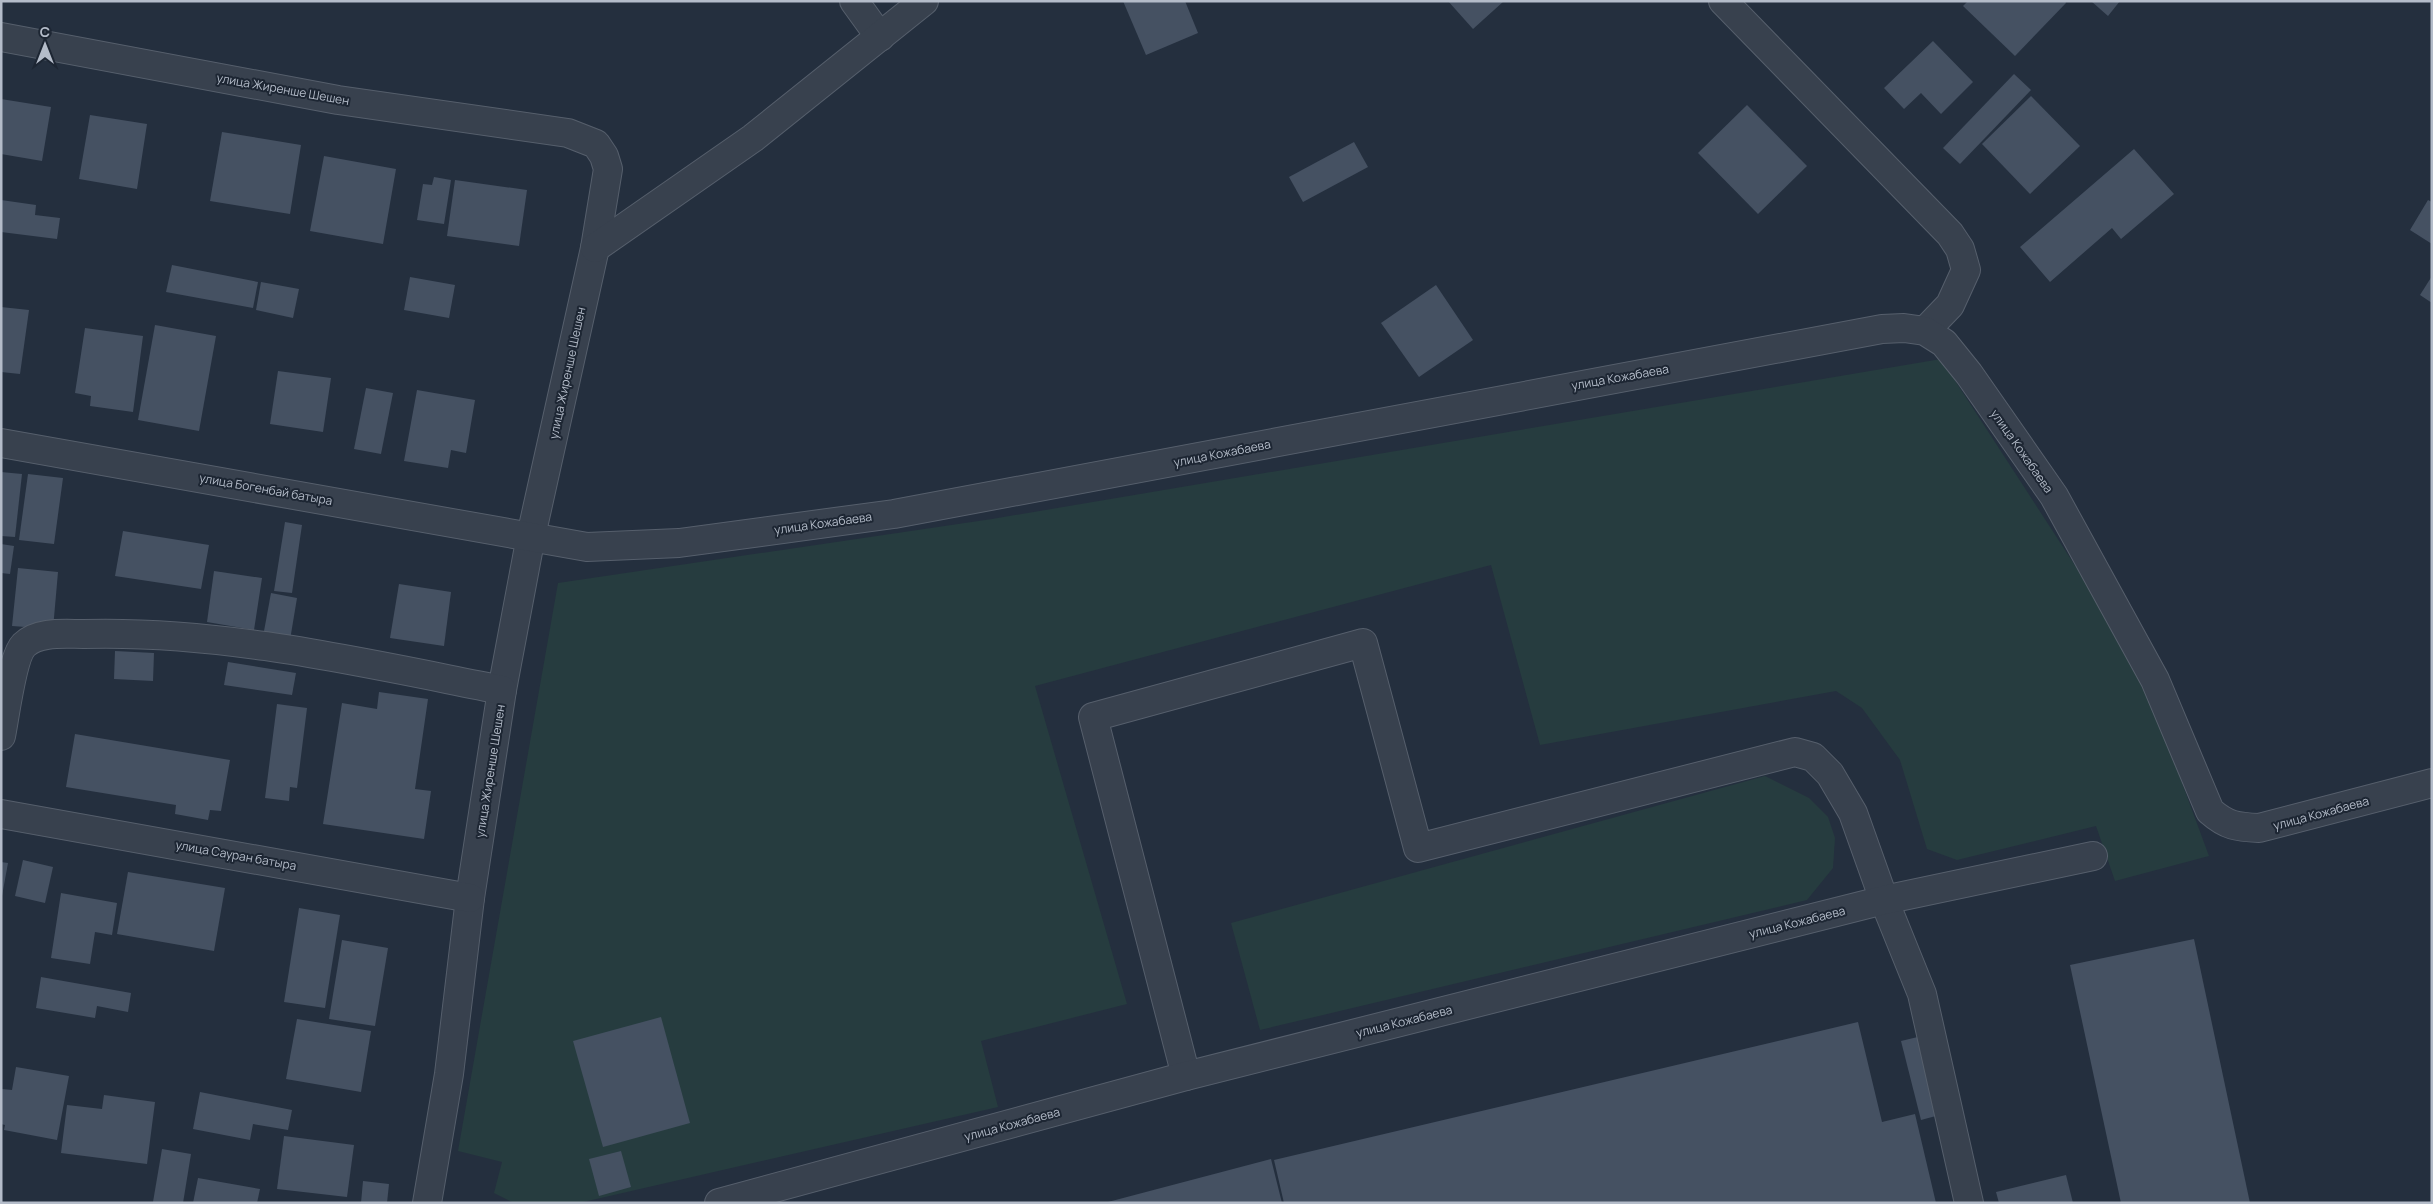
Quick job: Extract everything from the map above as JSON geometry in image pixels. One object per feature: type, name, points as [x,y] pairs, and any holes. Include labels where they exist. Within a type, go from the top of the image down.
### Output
[{"type":"street","points":[[854,1],[880,38]]},
{"type":"street","points":[[595,248],[753,138],[924,1]]},
{"type":"street","points":[[1722,1],[1950,234],[1960,249],[1966,270],[1950,305],[1925,332]]},
{"type":"street","name":"улица Жиренше Шешен","points":[[1,37],[338,100],[568,132],[596,144],[604,156],[608,169],[595,248],[531,536],[502,690],[470,898],[449,1074],[427,1203]]},
{"type":"street","name":"улица Кожабаева","points":[[531,536],[587,547],[679,544],[894,514],[1882,329],[1904,328],[1925,332],[1944,343],[2054,496],[2155,680],[2210,811],[2224,822],[2240,828],[2259,828],[2432,783]]},
{"type":"street","name":"улица Богенбай батыра","points":[[1,443],[531,536]]},
{"type":"street","points":[[1,736],[17,658],[24,645],[48,635],[165,636],[303,652],[502,690]]},
{"type":"street","points":[[1186,1076],[1093,717],[1363,643],[1418,848],[1795,752],[1813,757],[1830,774],[1853,813],[1884,900],[1922,994],[1969,1203]]},
{"type":"street","name":"улица Сауран батыра","points":[[1,814],[470,898]]},
{"type":"street","name":"улица Кожабаева","points":[[719,1203],[1186,1076],[1884,900],[2093,856]]},
{"type":"green space","points":[[1941,359],[2137,661],[2209,856],[2115,881],[2096,826],[1957,860],[1927,849],[1900,760],[1862,708],[1836,691],[1540,745],[1491,565],[1035,686],[1127,1004],[981,1041],[998,1107],[579,1203],[514,1203],[494,1193],[502,1162],[458,1151],[558,583],[992,519]]},
{"type":"green space","points":[[1765,776],[1809,798],[1828,817],[1835,838],[1833,868],[1807,900],[1260,1030],[1231,923]]},
{"type":"building","points":[[1123,1],[1185,1],[1198,33],[1146,55]]},
{"type":"building","points":[[1448,1],[1504,1],[1473,29]]},
{"type":"building","points":[[1968,1],[2065,1],[2066,3],[2015,56],[1963,6]]},
{"type":"building","points":[[2091,1],[2120,1],[2108,16]]},
{"type":"building","points":[[1933,41],[1973,82],[1941,114],[1921,93],[1904,109],[1884,88]]},
{"type":"building","points":[[2014,74],[2031,90],[1960,164],[1943,148]]},
{"type":"building","points":[[2031,96],[2080,146],[2030,194],[1982,144]]},
{"type":"building","points":[[1,99],[51,107],[42,161],[1,154]]},
{"type":"building","points":[[1747,105],[1807,166],[1758,214],[1698,153]]},
{"type":"building","points":[[90,115],[147,124],[137,189],[79,179]]},
{"type":"building","points":[[222,132],[301,145],[290,214],[210,201]]},
{"type":"building","points":[[1354,142],[1368,167],[1303,202],[1289,177]]},
{"type":"building","points":[[2134,149],[2174,194],[2121,239],[2112,228],[2050,282],[2020,247]]},
{"type":"building","points":[[324,156],[396,169],[383,244],[310,231]]},
{"type":"building","points":[[434,177],[451,180],[444,224],[417,220],[423,184],[432,185]]},
{"type":"building","points":[[455,180],[527,190],[519,246],[447,236]]},
{"type":"building","points":[[1,200],[36,205],[35,215],[60,218],[57,239],[1,232]]},
{"type":"building","points":[[2428,200],[2432,202],[2432,244],[2410,230]]},
{"type":"building","points":[[172,265],[258,282],[253,308],[166,292]]},
{"type":"building","points":[[2432,276],[2432,303],[2420,295]]},
{"type":"building","points":[[410,277],[455,285],[449,318],[404,310]]},
{"type":"building","points":[[261,282],[299,289],[293,318],[256,310]]},
{"type":"building","points":[[1436,285],[1473,340],[1419,377],[1381,323]]},
{"type":"building","points":[[1,307],[29,310],[20,374],[1,372]]},
{"type":"building","points":[[155,325],[216,336],[199,431],[138,420]]},
{"type":"building","points":[[85,328],[143,336],[133,412],[90,406],[91,396],[75,393]]},
{"type":"building","points":[[278,371],[331,378],[323,432],[270,424]]},
{"type":"building","points":[[366,388],[393,393],[381,454],[354,449]]},
{"type":"building","points":[[417,390],[475,400],[466,453],[451,450],[448,468],[404,461]]},
{"type":"building","points":[[1,472],[22,474],[15,537],[1,536]]},
{"type":"building","points":[[28,474],[63,478],[54,544],[19,540]]},
{"type":"building","points":[[285,522],[302,525],[292,593],[274,591]]},
{"type":"building","points":[[123,531],[209,545],[201,589],[115,576]]},
{"type":"building","points":[[1,544],[14,546],[10,574],[1,573]]},
{"type":"building","points":[[18,568],[58,572],[53,629],[12,626]]},
{"type":"building","points":[[214,571],[262,578],[254,630],[207,622]]},
{"type":"building","points":[[399,584],[451,592],[444,646],[390,638]]},
{"type":"building","points":[[271,593],[297,598],[289,646],[262,642]]},
{"type":"building","points":[[115,651],[154,653],[153,681],[114,679]]},
{"type":"building","points":[[228,662],[296,673],[292,695],[224,685]]},
{"type":"building","points":[[379,692],[428,699],[415,789],[431,791],[424,839],[323,824],[342,703],[377,709]]},
{"type":"building","points":[[277,704],[307,708],[297,788],[290,787],[289,801],[265,798]]},
{"type":"building","points":[[75,734],[230,760],[221,811],[210,810],[208,820],[175,814],[176,805],[66,787]]},
{"type":"building","points":[[23,860],[53,867],[45,903],[15,896]]},
{"type":"building","points":[[1,862],[8,863],[2,896],[1,896]]},
{"type":"building","points":[[128,872],[225,888],[214,951],[117,934]]},
{"type":"building","points":[[61,893],[117,903],[112,935],[95,932],[90,964],[51,958]]},
{"type":"building","points":[[299,908],[340,915],[325,1008],[284,1002]]},
{"type":"building","points":[[2194,939],[2250,1203],[2121,1203],[2070,965]]},
{"type":"building","points":[[342,940],[388,948],[375,1026],[329,1019]]},
{"type":"building","points":[[41,977],[131,993],[128,1012],[97,1006],[95,1018],[36,1008]]},
{"type":"building","points":[[661,1017],[690,1123],[603,1147],[573,1041]]},
{"type":"building","points":[[297,1019],[371,1031],[361,1092],[286,1079]]},
{"type":"building","points":[[1858,1022],[1882,1122],[1915,1114],[1936,1203],[1284,1203],[1274,1160]]},
{"type":"building","points":[[1926,1035],[1947,1113],[1921,1120],[1901,1041]]},
{"type":"building","points":[[16,1067],[69,1076],[57,1140],[4,1130],[5,1125],[1,1124],[1,1094],[2,1089],[12,1090]]},
{"type":"building","points":[[200,1092],[292,1110],[288,1130],[253,1124],[250,1140],[193,1129]]},
{"type":"building","points":[[104,1095],[155,1102],[147,1164],[61,1153],[67,1105],[102,1109]]},
{"type":"building","points":[[284,1136],[354,1145],[347,1197],[277,1189]]},
{"type":"building","points":[[162,1149],[191,1154],[183,1203],[153,1202]]},
{"type":"building","points":[[621,1151],[631,1187],[599,1196],[589,1159]]},
{"type":"building","points":[[1271,1159],[1282,1203],[1108,1203],[1108,1202]]},
{"type":"building","points":[[2066,1175],[2073,1203],[1999,1203],[1996,1192]]},
{"type":"building","points":[[198,1178],[260,1189],[257,1203],[193,1203]]},
{"type":"building","points":[[363,1181],[389,1184],[387,1203],[361,1203]]}]
